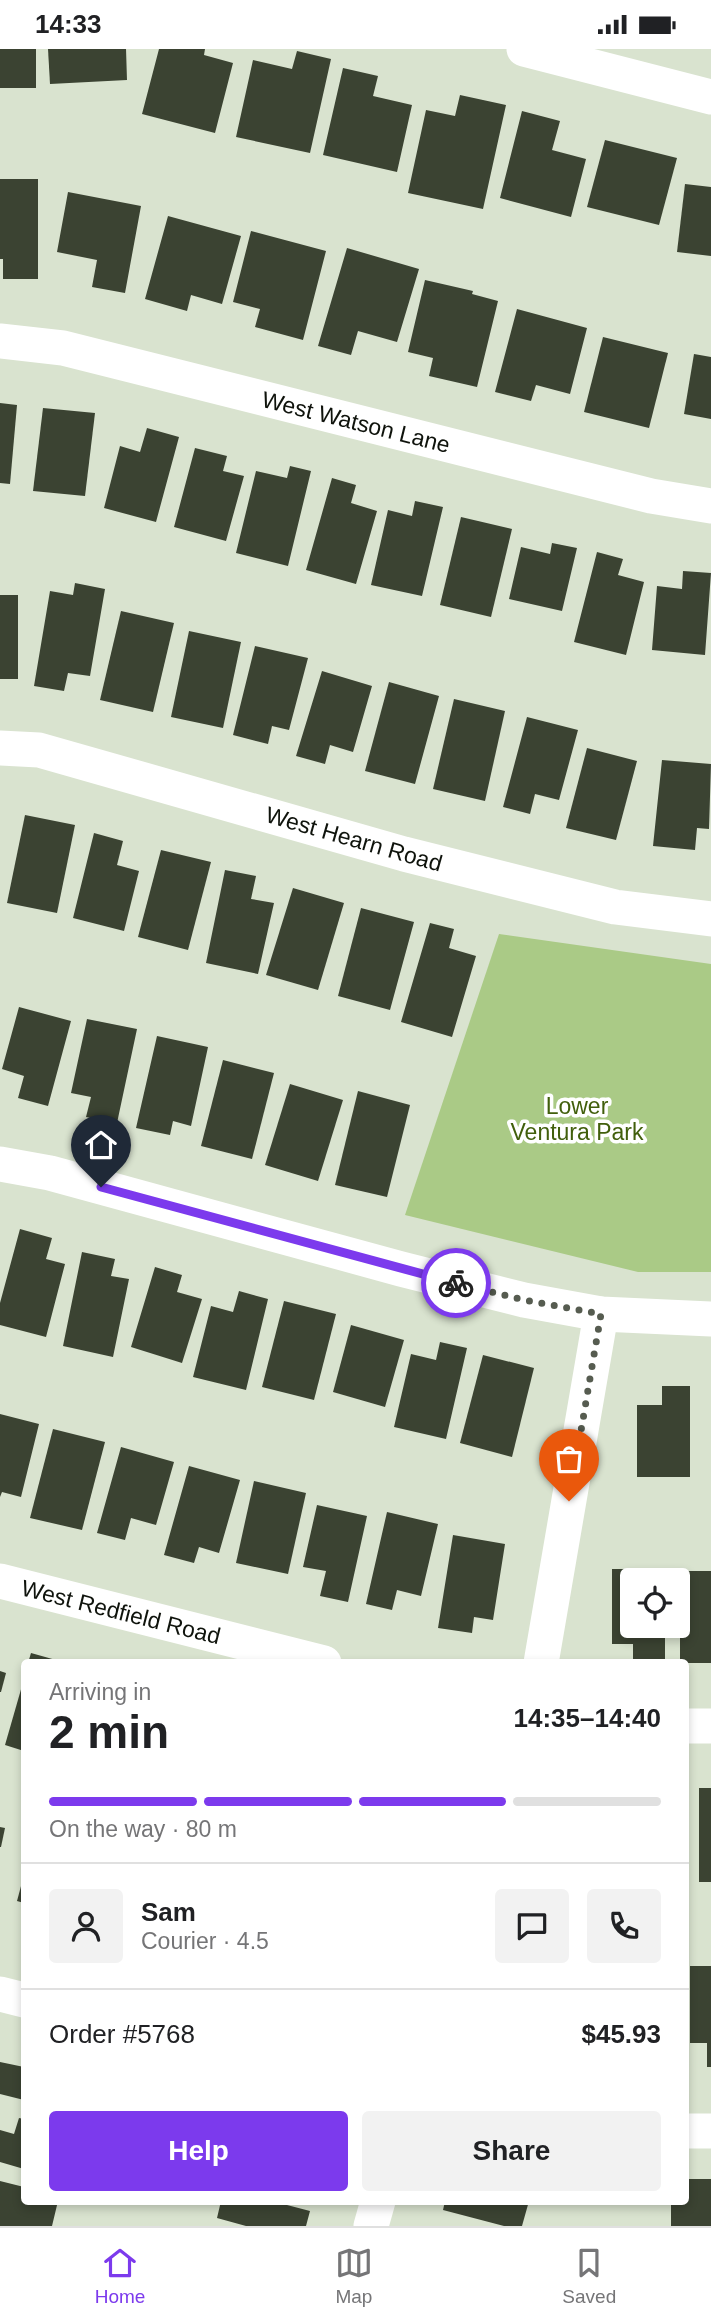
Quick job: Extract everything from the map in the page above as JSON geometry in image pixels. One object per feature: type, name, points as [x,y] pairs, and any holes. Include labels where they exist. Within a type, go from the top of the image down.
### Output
[{"type":"street","points":[[524,49],[711,97]]},
{"type":"street","name":"West Watson Lane","points":[[0,341],[63,348],[651,496],[711,506]]},
{"type":"street","name":"West Hearn Road","points":[[0,748],[38,750],[404,855],[615,907],[711,919]]},
{"type":"street","points":[[0,1164],[50,1173],[524,1300],[601,1314],[711,1319]]},
{"type":"street","points":[[542,1659],[601,1314]]},
{"type":"street","name":"West Redfield Road","points":[[0,1581],[308,1659]]},
{"type":"street","points":[[689,1726],[711,1726]]},
{"type":"street","points":[[0,1994],[21,1999]]},
{"type":"street","points":[[689,2131],[711,2131]]},
{"type":"street","points":[[371,2226],[377,2205]]},
{"type":"green space","name":"Lower Ventura Park","points":[[499,934],[711,964],[711,1272],[638,1272],[405,1215]]},
{"type":"building","points":[[0,49],[36,49],[36,88],[0,88]]},
{"type":"building","points":[[48,49],[126,49],[127,80],[50,84]]},
{"type":"building","points":[[159,49],[205,49],[204,55],[233,63],[215,133],[142,114]]},
{"type":"building","points":[[297,51],[331,59],[310,153],[236,137],[253,60],[292,69]]},
{"type":"building","points":[[343,68],[378,76],[373,96],[412,105],[397,172],[323,155]]},
{"type":"building","points":[[460,95],[506,105],[483,209],[408,193],[426,110],[455,116]]},
{"type":"building","points":[[522,111],[560,121],[552,150],[586,159],[571,217],[500,198]]},
{"type":"building","points":[[605,140],[677,158],[659,225],[587,207]]},
{"type":"building","points":[[0,179],[38,179],[38,279],[3,279],[3,259],[0,259]]},
{"type":"building","points":[[685,184],[711,187],[711,256],[677,252]]},
{"type":"building","points":[[68,192],[141,206],[125,293],[92,287],[97,260],[57,252]]},
{"type":"building","points":[[168,216],[241,236],[222,304],[191,295],[187,311],[145,299]]},
{"type":"building","points":[[251,231],[326,251],[303,340],[255,327],[260,309],[233,302]]},
{"type":"building","points":[[347,248],[419,269],[397,342],[358,331],[351,355],[318,346]]},
{"type":"building","points":[[425,280],[473,291],[472,294],[498,301],[477,387],[429,376],[433,358],[408,352]]},
{"type":"building","points":[[517,309],[587,328],[570,394],[536,385],[531,401],[495,392]]},
{"type":"building","points":[[603,337],[668,353],[649,428],[584,412]]},
{"type":"building","points":[[694,354],[711,357],[711,419],[684,414]]},
{"type":"building","points":[[0,403],[17,405],[10,484],[0,483]]},
{"type":"building","points":[[43,408],[95,413],[85,496],[33,491]]},
{"type":"building","points":[[147,428],[179,437],[156,522],[104,508],[120,446],[140,452]]},
{"type":"building","points":[[195,448],[227,456],[223,471],[244,476],[226,541],[174,527]]},
{"type":"building","points":[[290,466],[311,471],[288,566],[236,553],[256,471],[287,478]]},
{"type":"building","points":[[332,478],[356,485],[351,503],[377,511],[356,584],[306,570]]},
{"type":"building","points":[[415,501],[443,507],[422,596],[371,585],[388,510],[412,516]]},
{"type":"building","points":[[461,517],[512,529],[491,617],[440,605]]},
{"type":"building","points":[[552,543],[577,548],[562,611],[509,599],[521,547],[550,554]]},
{"type":"building","points":[[597,552],[623,559],[618,575],[644,582],[626,655],[574,642]]},
{"type":"building","points":[[683,571],[711,573],[705,655],[652,650],[657,586],[682,589]]},
{"type":"building","points":[[75,583],[105,589],[90,676],[68,673],[64,691],[34,686],[50,591],[73,595]]},
{"type":"building","points":[[0,595],[18,595],[18,679],[0,679]]},
{"type":"building","points":[[121,611],[174,623],[153,712],[100,700]]},
{"type":"building","points":[[189,631],[241,642],[223,728],[171,717]]},
{"type":"building","points":[[255,646],[308,658],[289,730],[272,726],[268,744],[233,735]]},
{"type":"building","points":[[322,671],[372,686],[353,752],[330,745],[325,764],[296,756]]},
{"type":"building","points":[[389,682],[439,696],[415,784],[365,771]]},
{"type":"building","points":[[454,699],[505,711],[485,801],[433,789]]},
{"type":"building","points":[[527,717],[578,730],[559,800],[535,794],[530,814],[503,807]]},
{"type":"building","points":[[587,748],[637,761],[616,840],[566,828]]},
{"type":"building","points":[[662,760],[711,764],[709,829],[697,828],[695,850],[653,846]]},
{"type":"building","points":[[25,815],[75,825],[57,913],[7,903]]},
{"type":"building","points":[[94,833],[123,841],[117,865],[139,871],[124,931],[73,918]]},
{"type":"building","points":[[161,850],[211,862],[188,950],[138,937]]},
{"type":"building","points":[[225,870],[256,876],[251,899],[274,903],[258,974],[206,963]]},
{"type":"building","points":[[293,888],[344,903],[318,990],[266,975]]},
{"type":"building","points":[[361,908],[414,922],[390,1010],[338,996]]},
{"type":"building","points":[[430,923],[454,929],[449,948],[476,956],[452,1037],[401,1022]]},
{"type":"building","points":[[19,1007],[71,1021],[48,1106],[18,1098],[24,1076],[2,1069]]},
{"type":"building","points":[[87,1019],[137,1029],[117,1123],[86,1117],[91,1097],[71,1093]]},
{"type":"building","points":[[157,1036],[208,1047],[191,1126],[173,1121],[170,1135],[136,1128]]},
{"type":"building","points":[[223,1060],[274,1073],[252,1159],[201,1146]]},
{"type":"building","points":[[290,1084],[343,1100],[318,1181],[265,1165]]},
{"type":"building","points":[[358,1091],[410,1105],[387,1197],[335,1185]]},
{"type":"building","points":[[20,1229],[52,1238],[46,1259],[65,1264],[46,1337],[0,1325],[0,1303]]},
{"type":"building","points":[[82,1252],[115,1259],[111,1276],[129,1279],[113,1357],[63,1346]]},
{"type":"building","points":[[155,1267],[182,1275],[177,1292],[202,1299],[182,1363],[131,1347]]},
{"type":"building","points":[[239,1291],[268,1299],[246,1390],[193,1377],[211,1306],[233,1312]]},
{"type":"building","points":[[284,1301],[336,1314],[314,1400],[262,1387]]},
{"type":"building","points":[[351,1325],[404,1340],[385,1407],[333,1392]]},
{"type":"building","points":[[440,1342],[467,1348],[446,1439],[394,1427],[411,1354],[436,1360]]},
{"type":"building","points":[[483,1355],[534,1368],[512,1457],[460,1443]]},
{"type":"building","points":[[662,1386],[690,1386],[690,1477],[637,1477],[637,1405],[662,1405]]},
{"type":"building","points":[[0,1414],[39,1424],[21,1497],[2,1492],[0,1497]]},
{"type":"building","points":[[53,1429],[105,1442],[82,1530],[30,1518]]},
{"type":"building","points":[[121,1447],[174,1462],[156,1525],[131,1518],[125,1540],[97,1533]]},
{"type":"building","points":[[189,1466],[240,1480],[219,1553],[199,1547],[194,1563],[164,1555]]},
{"type":"building","points":[[254,1481],[306,1493],[288,1574],[236,1563]]},
{"type":"building","points":[[317,1505],[367,1516],[348,1602],[320,1596],[326,1571],[303,1567]]},
{"type":"building","points":[[387,1512],[438,1524],[421,1596],[397,1590],[392,1610],[366,1604]]},
{"type":"building","points":[[453,1535],[505,1544],[493,1620],[474,1617],[472,1633],[438,1628]]},
{"type":"building","points":[[612,1569],[620,1569],[620,1638],[665,1638],[665,1659],[633,1659],[633,1644],[612,1644]]},
{"type":"building","points":[[690,1571],[711,1571],[711,1663],[689,1663],[689,1659],[680,1659],[680,1638],[690,1638]]},
{"type":"building","points":[[31,1653],[52,1659],[29,1659]]},
{"type":"building","points":[[0,1671],[6,1673],[1,1692],[0,1692]]},
{"type":"building","points":[[21,1689],[21,1750],[5,1745]]},
{"type":"building","points":[[699,1788],[711,1788],[711,1882],[699,1882]]},
{"type":"building","points":[[0,1827],[5,1828],[1,1847],[0,1847]]},
{"type":"building","points":[[21,1886],[21,1902],[17,1901]]},
{"type":"building","points":[[690,1966],[711,1966],[711,2067],[707,2067],[707,2043],[690,2043]]},
{"type":"building","points":[[0,2062],[21,2066],[21,2099],[0,2094]]},
{"type":"building","points":[[21,2118],[21,2168],[0,2162],[0,2130],[14,2134]]},
{"type":"building","points":[[689,2179],[711,2179],[711,2226],[671,2226],[671,2205],[689,2205]]},
{"type":"building","points":[[0,2181],[21,2186],[21,2205],[57,2205],[52,2226],[0,2226]]},
{"type":"building","points":[[220,2205],[287,2205],[310,2211],[306,2226],[246,2226],[217,2218]]},
{"type":"building","points":[[444,2205],[528,2205],[522,2226],[504,2226],[443,2210]]},
{"type":"way so far","points":[[456,1283],[524,1300],[601,1314],[569,1501]]},
{"type":"route","points":[[101,1187],[456,1283]]}]
